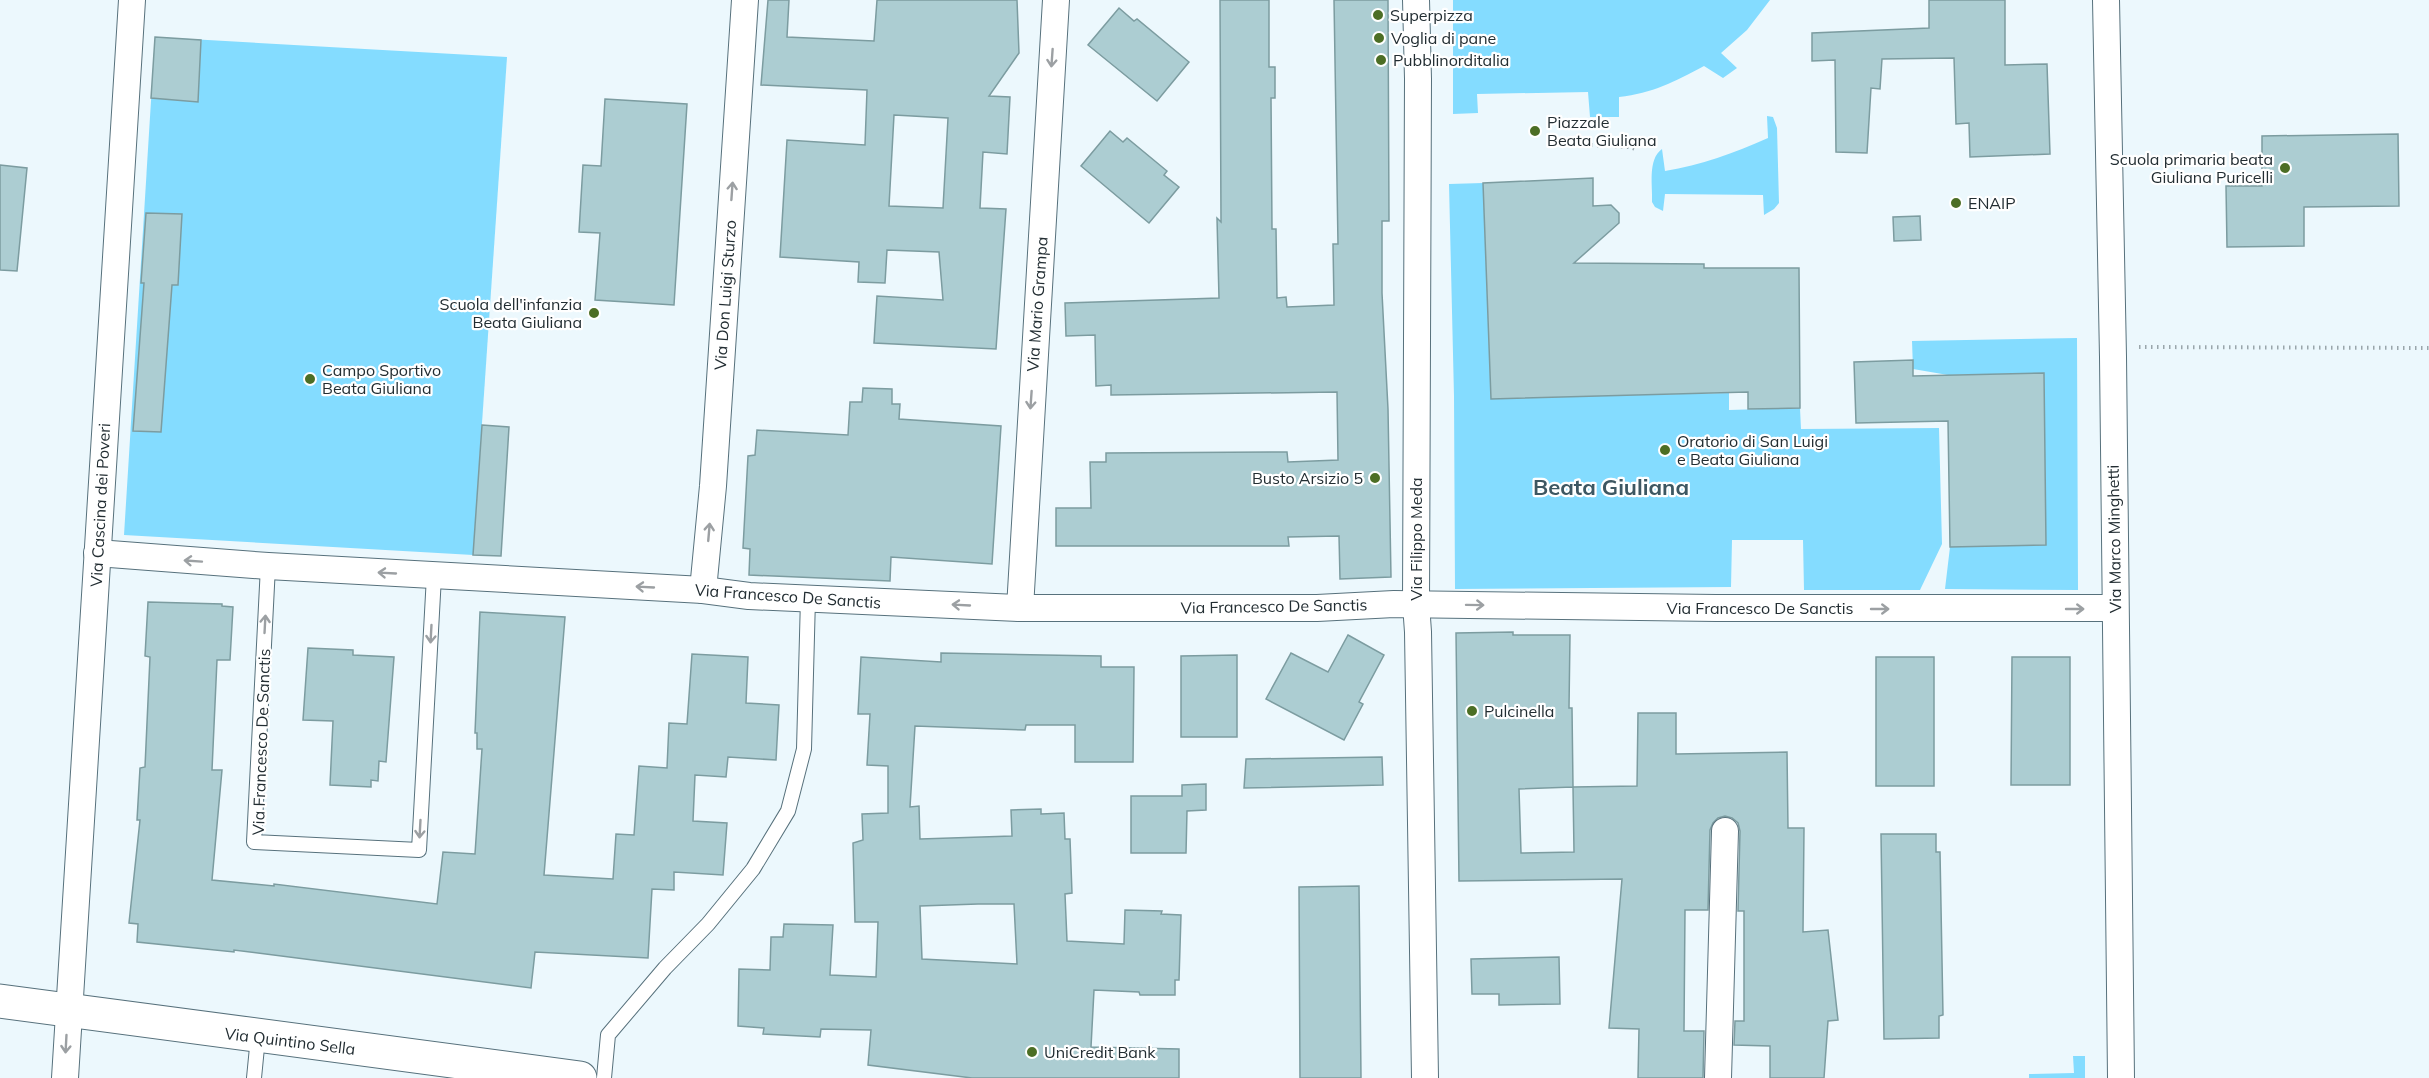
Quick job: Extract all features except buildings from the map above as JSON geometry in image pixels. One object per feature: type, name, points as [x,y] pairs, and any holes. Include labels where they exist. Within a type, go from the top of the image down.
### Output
[{"type":"street","name":"Via Cascina dei Poveri","points":[[65,1078],[132,0]]},
{"type":"street","name":"Via Don Luigi Sturzo","points":[[704,590],[745,0]]},
{"type":"street","name":"Via Mario Grampa","points":[[1020,608],[1056,0]]},
{"type":"street","name":"Via Filippo Meda","points":[[1416,0],[1418,79],[1416,604],[1425,1078]]},
{"type":"street","name":"Via Marco Minghetti","points":[[2106,0],[2121,1078]]},
{"type":"street","name":"Via Francesco De Sanctis","points":[[97,553],[268,566],[704,590],[749,596],[1020,608],[1317,608],[1416,604],[1716,608],[2115,609]]},
{"type":"street","points":[[1718,1078],[1725,831]]},
{"type":"street","name":"Via Quintino Sella","points":[[0,1002],[258,1037],[451,1070],[580,1078]]},
{"type":"lane","name":"Via Francesco De Sanctis","points":[[268,566],[254,842],[419,850],[434,576]]},
{"type":"lane","points":[[604,1078],[608,1035],[665,968],[708,924],[753,869],[788,811],[804,749],[808,598]]},
{"type":"lane","points":[[254,1078],[258,1037]]},
{"type":"path","points":[[1591,145],[1636,149]]},
{"type":"path","points":[[2138,347],[2429,348]]},
{"type":"shaded area","points":[[1453,0],[1770,0],[1747,30],[1721,53],[1737,68],[1723,78],[1704,66],[1663,86],[1619,97],[1619,117],[1590,117],[1588,92],[1477,94],[1478,113],[1453,114]]},
{"type":"shaded area","name":"Campo Sportivo Beata Giuliana","points":[[155,37],[507,57],[473,555],[124,535]]},
{"type":"shaded area","points":[[1767,116],[1773,117],[1777,128],[1779,203],[1774,209],[1764,215],[1763,195],[1665,194],[1663,211],[1655,207],[1652,202],[1652,174],[1654,160],[1662,149],[1665,171],[1717,158],[1768,138]]},
{"type":"shaded area","points":[[1483,183],[1491,398],[1729,393],[1729,410],[1800,408],[1801,429],[1939,428],[1942,544],[1920,590],[1804,590],[1803,540],[1732,540],[1731,587],[1455,589],[1454,396],[1449,184]]},
{"type":"shaded area","points":[[2077,338],[2078,590],[1945,589],[1950,547],[2046,544],[2044,373],[1948,375],[1913,369],[1912,341]]},
{"type":"shaded area","points":[[2073,1056],[2085,1056],[2085,1078],[2029,1078],[2029,1074],[2074,1073]]},
{"type":"place","name":"Superpizza","points":[[1378,15]]},
{"type":"place","name":"Voglia di pane","points":[[1379,38]]},
{"type":"place","name":"Pubblinorditalia","points":[[1381,60]]},
{"type":"place","name":"Piazzale Beata Giuliana","points":[[1535,131]]},
{"type":"place","name":"Scuola primaria beata Giuliana Puricelli","points":[[2285,168]]},
{"type":"place","name":"ENAIP","points":[[1956,203]]},
{"type":"place","name":"Scuola dell'infanzia Beata Giuliana","points":[[594,313]]},
{"type":"place","name":"Campo Sportivo Beata Giuliana","points":[[310,379]]},
{"type":"place","name":"Oratorio di San Luigi e Beata Giuliana","points":[[1665,450]]},
{"type":"place","name":"Busto Arsizio 5","points":[[1375,478]]},
{"type":"place","name":"Pulcinella","points":[[1472,711]]},
{"type":"place","name":"UniCredit Bank","points":[[1032,1052]]},
{"type":"district","name":"Beata Giuliana","points":[[1611,487]]}]
